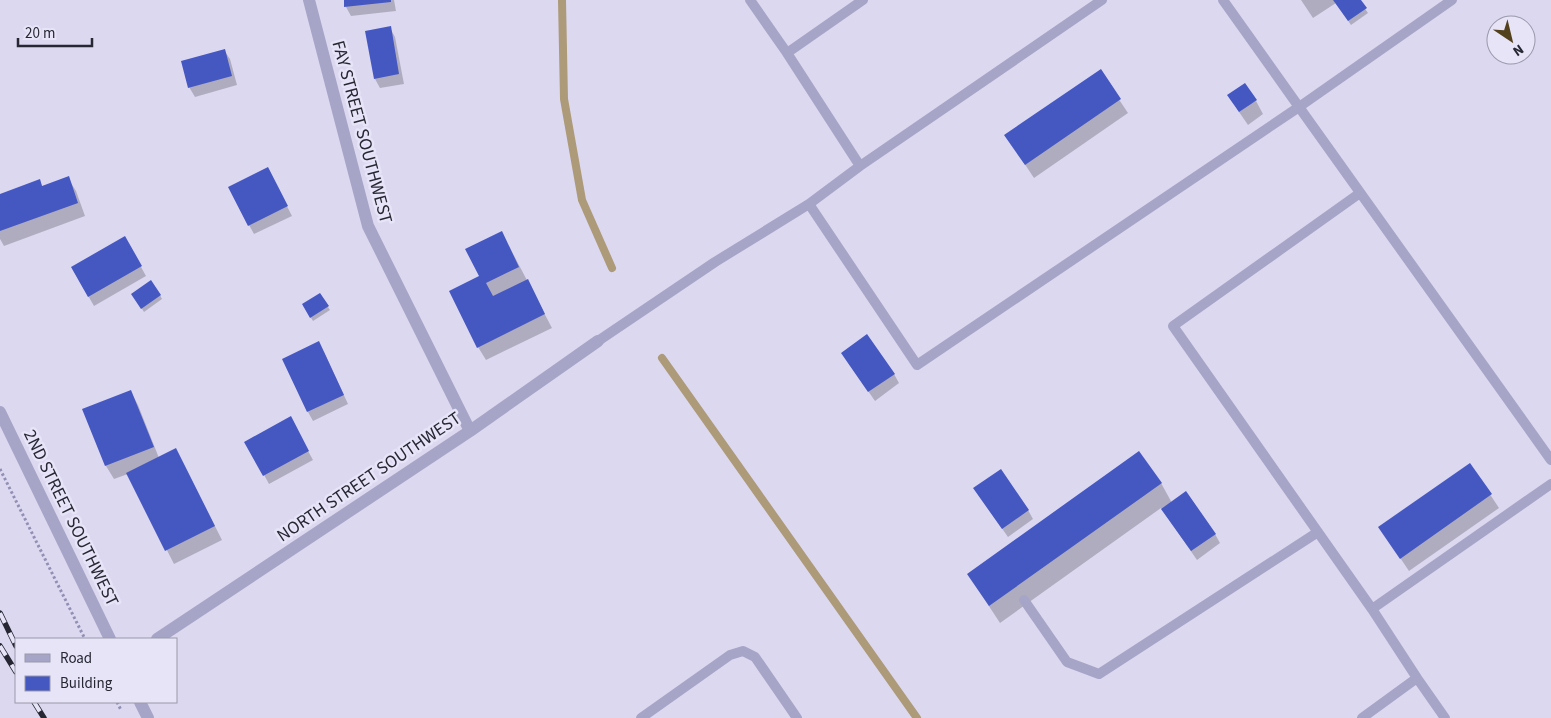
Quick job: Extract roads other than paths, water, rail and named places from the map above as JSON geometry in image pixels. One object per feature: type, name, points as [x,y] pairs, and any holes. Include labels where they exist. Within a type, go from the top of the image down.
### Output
[{"type":"street","name":"FAY STREET SOUTHWEST","points":[[309,0],[368,226],[470,431]]},
{"type":"street","name":"NORTH STREET SOUTHWEST","points":[[159,638],[470,431],[598,341]]},
{"type":"street","name":"2ND STREET SOUTHWEST","points":[[0,412],[110,638]]},
{"type":"street","points":[[140,703],[148,718]]},
{"type":"lane","points":[[750,0],[860,166]]},
{"type":"lane","points":[[786,53],[862,0]]},
{"type":"lane","points":[[598,341],[715,262],[809,204],[860,166],[1102,0]]},
{"type":"lane","points":[[1223,0],[1551,460]]},
{"type":"lane","points":[[809,204],[917,365],[1299,107],[1452,0]]},
{"type":"lane","points":[[1360,193],[1173,326],[1372,609],[1445,718]]},
{"type":"lane","points":[[1372,609],[1551,484]]},
{"type":"lane","points":[[1024,600],[1067,662],[1099,674],[1318,532]]},
{"type":"lane","points":[[640,718],[730,655],[743,651],[754,657],[797,718]]},
{"type":"lane","points":[[1362,718],[1417,678]]},
{"type":"waterway","points":[[562,0],[564,99],[582,200],[612,268]]},
{"type":"waterway","points":[[662,358],[917,718]]},
{"type":"railway","points":[[0,613],[15,644]]},
{"type":"railway","points":[[0,646],[15,670]]},
{"type":"railway","points":[[35,703],[44,718]]}]
